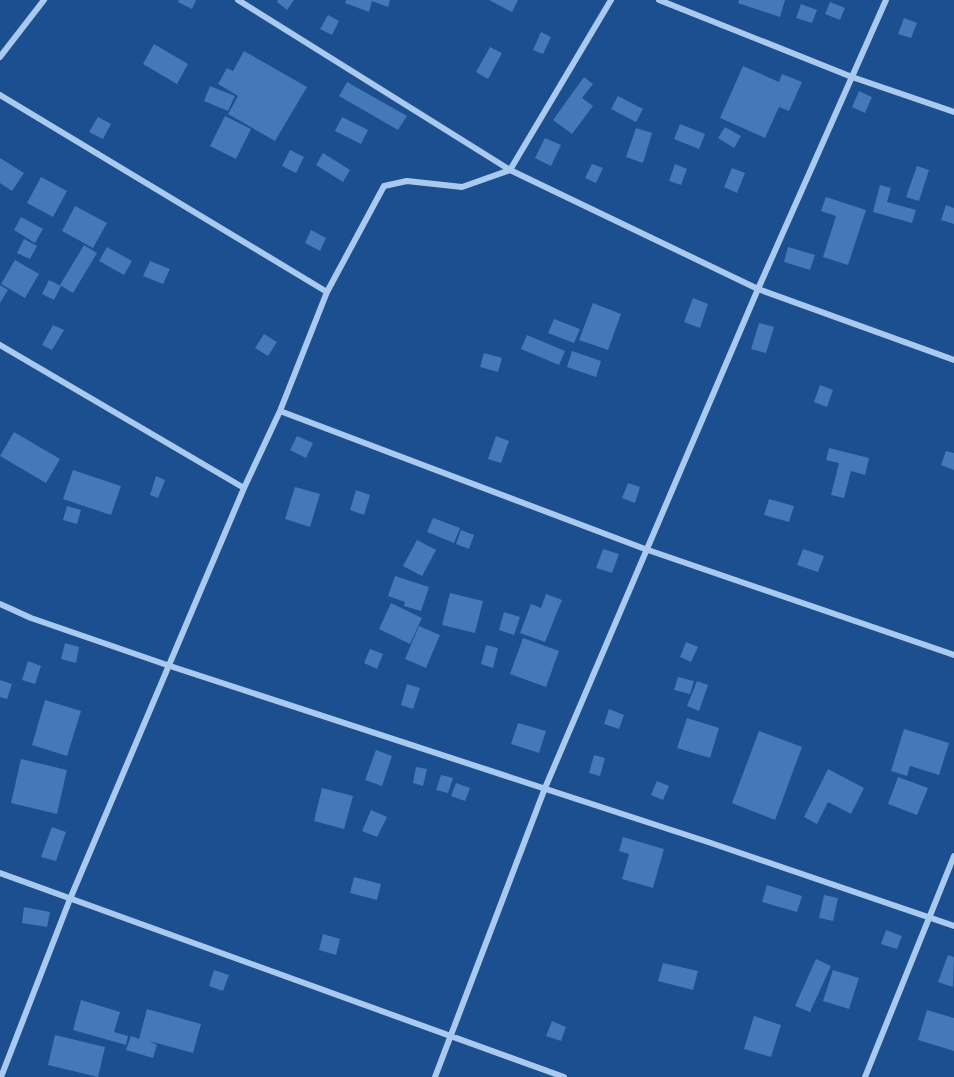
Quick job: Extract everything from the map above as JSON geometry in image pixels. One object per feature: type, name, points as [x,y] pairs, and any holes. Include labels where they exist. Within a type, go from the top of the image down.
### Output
[{"type":"street","points":[[0,57],[44,0]]},
{"type":"street","points":[[238,0],[510,170],[758,289],[954,360]]},
{"type":"street","points":[[1,1077],[70,899],[244,488],[280,411],[327,292],[384,186],[407,181],[462,187],[510,170],[611,0]]},
{"type":"street","points":[[659,0],[852,77],[954,112]]},
{"type":"street","points":[[435,1077],[545,789],[645,549],[886,0]]},
{"type":"street","points":[[0,95],[327,292]]},
{"type":"street","points":[[0,345],[244,488]]},
{"type":"street","points":[[280,411],[645,549],[954,655]]},
{"type":"street","points":[[0,604],[31,618],[170,666],[954,926]]},
{"type":"street","points":[[866,1077],[954,856]]},
{"type":"street","points":[[0,873],[564,1077]]},
{"type":"building","points":[[179,0],[196,0],[192,9],[178,2]]},
{"type":"building","points":[[278,0],[294,0],[287,10],[277,2]]},
{"type":"building","points":[[346,0],[390,0],[388,7],[372,1],[369,12],[345,3]]},
{"type":"building","points":[[489,0],[518,0],[512,12]]},
{"type":"building","points":[[739,0],[785,0],[780,17],[738,3]]},
{"type":"building","points":[[830,2],[845,8],[840,20],[825,14]]},
{"type":"building","points":[[801,4],[817,10],[812,23],[796,18]]},
{"type":"building","points":[[328,15],[339,21],[332,35],[320,29]]},
{"type":"building","points":[[904,18],[917,23],[911,38],[898,34]]},
{"type":"building","points":[[541,32],[551,37],[543,54],[533,50]]},
{"type":"building","points":[[154,44],[188,64],[177,84],[143,64]]},
{"type":"building","points":[[490,47],[502,53],[488,79],[476,72]]},
{"type":"building","points":[[244,51],[307,87],[275,141],[228,114],[238,96],[218,84],[227,68],[233,71]]},
{"type":"building","points":[[743,66],[779,82],[782,74],[802,82],[789,111],[779,107],[765,138],[720,118]]},
{"type":"building","points":[[584,77],[593,84],[582,98],[593,106],[572,134],[553,120]]},
{"type":"building","points":[[347,82],[407,116],[398,130],[339,96]]},
{"type":"building","points":[[210,86],[235,96],[228,111],[204,101]]},
{"type":"building","points":[[859,91],[872,97],[865,113],[852,107]]},
{"type":"building","points":[[618,96],[643,109],[636,122],[611,109]]},
{"type":"building","points":[[225,116],[251,129],[236,159],[210,146]]},
{"type":"building","points":[[98,117],[111,124],[103,139],[89,132]]},
{"type":"building","points":[[342,117],[368,130],[361,144],[335,131]]},
{"type":"building","points":[[680,124],[705,134],[699,149],[674,139]]},
{"type":"building","points":[[725,127],[741,136],[734,148],[718,138]]},
{"type":"building","points":[[636,128],[652,133],[643,163],[626,157]]},
{"type":"building","points":[[545,138],[561,145],[551,166],[535,158]]},
{"type":"building","points":[[290,150],[304,157],[296,173],[282,166]]},
{"type":"building","points":[[323,153],[350,170],[343,182],[316,165]]},
{"type":"building","points":[[0,158],[24,173],[12,191],[0,183]]},
{"type":"building","points":[[592,164],[603,168],[596,183],[585,178]]},
{"type":"building","points":[[675,164],[687,169],[681,185],[669,181]]},
{"type":"building","points":[[917,166],[929,170],[919,201],[906,197]]},
{"type":"building","points":[[732,168],[745,173],[737,193],[724,187]]},
{"type":"building","points":[[41,177],[67,191],[53,217],[27,203]]},
{"type":"building","points":[[880,185],[891,188],[887,202],[916,210],[912,223],[873,212]]},
{"type":"building","points":[[826,197],[866,210],[848,265],[823,257],[836,216],[821,211]]},
{"type":"building","points":[[946,205],[954,208],[954,224],[941,220]]},
{"type":"building","points":[[75,206],[107,223],[93,248],[62,231]]},
{"type":"building","points":[[21,217],[43,229],[35,243],[14,230]]},
{"type":"building","points":[[311,230],[326,238],[320,251],[305,243]]},
{"type":"building","points":[[24,239],[37,246],[30,259],[17,253]]},
{"type":"building","points":[[84,245],[97,253],[73,293],[60,285]]},
{"type":"building","points":[[107,247],[132,261],[124,275],[99,261]]},
{"type":"building","points":[[788,247],[815,255],[810,270],[784,262]]},
{"type":"building","points":[[15,260],[39,274],[25,298],[1,284]]},
{"type":"building","points":[[150,261],[170,269],[163,284],[143,276]]},
{"type":"building","points":[[49,280],[61,286],[54,300],[42,294]]},
{"type":"building","points":[[0,285],[8,290],[0,303]]},
{"type":"building","points":[[693,298],[708,304],[700,328],[684,322]]},
{"type":"building","points":[[593,303],[621,314],[608,350],[579,340]]},
{"type":"building","points":[[554,319],[580,329],[574,343],[548,333]]},
{"type":"building","points":[[759,323],[774,327],[766,353],[751,349]]},
{"type":"building","points":[[53,325],[64,330],[52,350],[42,345]]},
{"type":"building","points":[[264,334],[277,342],[268,356],[255,348]]},
{"type":"building","points":[[527,335],[565,351],[559,365],[521,349]]},
{"type":"building","points":[[572,351],[601,361],[596,377],[567,367]]},
{"type":"building","points":[[484,353],[502,358],[498,372],[480,367]]},
{"type":"building","points":[[820,385],[833,390],[827,407],[814,402]]},
{"type":"building","points":[[14,432],[60,459],[46,483],[0,456]]},
{"type":"building","points":[[297,436],[313,443],[306,458],[290,450]]},
{"type":"building","points":[[496,436],[509,441],[501,463],[488,459]]},
{"type":"building","points":[[829,448],[869,458],[865,475],[851,471],[844,498],[831,495],[839,463],[826,460]]},
{"type":"building","points":[[946,451],[954,453],[954,470],[941,465]]},
{"type":"building","points":[[73,470],[121,486],[111,515],[63,499]]},
{"type":"building","points":[[156,476],[165,480],[158,498],[150,495]]},
{"type":"building","points":[[628,483],[640,487],[635,503],[622,498]]},
{"type":"building","points":[[295,487],[320,494],[310,527],[285,519]]},
{"type":"building","points":[[356,490],[370,495],[364,515],[350,510]]},
{"type":"building","points":[[769,499],[794,506],[789,522],[764,515]]},
{"type":"building","points":[[67,506],[81,510],[77,524],[63,520]]},
{"type":"building","points":[[433,518],[460,528],[454,543],[427,532]]},
{"type":"building","points":[[461,530],[474,535],[469,549],[456,544]]},
{"type":"building","points":[[417,540],[436,550],[422,576],[403,566]]},
{"type":"building","points":[[603,549],[619,554],[612,573],[596,568]]},
{"type":"building","points":[[803,549],[824,556],[818,572],[797,565]]},
{"type":"building","points":[[395,576],[429,587],[421,611],[404,606],[405,602],[388,596]]},
{"type":"building","points":[[450,593],[483,601],[475,633],[442,625]]},
{"type":"building","points":[[546,594],[562,600],[545,642],[520,633],[531,604],[541,608]]},
{"type":"building","points":[[391,603],[422,618],[410,644],[379,629]]},
{"type":"building","points":[[504,612],[520,617],[514,635],[499,630]]},
{"type":"building","points":[[419,626],[440,635],[426,668],[405,659]]},
{"type":"building","points":[[523,638],[559,651],[546,687],[510,674]]},
{"type":"building","points":[[686,642],[698,647],[691,662],[680,657]]},
{"type":"building","points":[[65,643],[79,647],[76,663],[61,659]]},
{"type":"building","points":[[486,645],[498,648],[493,668],[481,664]]},
{"type":"building","points":[[370,649],[383,654],[377,669],[364,663]]},
{"type":"building","points":[[28,661],[41,666],[35,684],[22,680]]},
{"type":"building","points":[[678,677],[694,681],[690,694],[674,690]]},
{"type":"building","points":[[0,680],[12,684],[7,699],[0,697]]},
{"type":"building","points":[[697,681],[708,685],[699,711],[687,706]]},
{"type":"building","points":[[407,684],[420,688],[413,709],[401,705]]},
{"type":"building","points":[[45,700],[81,711],[67,756],[32,745]]},
{"type":"building","points":[[609,709],[624,715],[619,729],[604,724]]},
{"type":"building","points":[[687,718],[719,728],[710,758],[677,748]]},
{"type":"building","points":[[518,723],[546,731],[539,753],[511,744]]},
{"type":"building","points":[[904,729],[949,743],[939,775],[910,766],[907,776],[891,771]]},
{"type":"building","points":[[759,731],[802,747],[775,820],[732,803]]},
{"type":"building","points":[[376,750],[392,756],[382,786],[365,780]]},
{"type":"building","points":[[594,755],[605,758],[600,776],[589,773]]},
{"type":"building","points":[[21,759],[67,770],[57,814],[11,803]]},
{"type":"building","points":[[416,767],[427,769],[423,786],[413,783]]},
{"type":"building","points":[[828,769],[864,788],[851,814],[828,802],[817,824],[804,817]]},
{"type":"building","points":[[441,775],[453,778],[448,793],[436,790]]},
{"type":"building","points":[[898,777],[928,788],[917,815],[888,804]]},
{"type":"building","points":[[657,781],[669,786],[663,800],[651,795]]},
{"type":"building","points":[[456,783],[470,788],[465,801],[451,796]]},
{"type":"building","points":[[322,788],[353,796],[344,829],[314,821]]},
{"type":"building","points":[[371,810],[387,817],[377,837],[362,831]]},
{"type":"building","points":[[52,827],[66,832],[56,861],[41,857]]},
{"type":"building","points":[[623,837],[664,849],[653,888],[622,879],[629,854],[619,851]]},
{"type":"building","points":[[354,877],[381,884],[377,900],[350,893]]},
{"type":"building","points":[[767,885],[802,896],[797,912],[762,902]]},
{"type":"building","points":[[824,895],[838,898],[833,921],[819,918]]},
{"type":"building","points":[[24,907],[50,912],[47,927],[22,923]]},
{"type":"building","points":[[886,930],[902,936],[897,949],[881,944]]},
{"type":"building","points":[[323,934],[340,939],[336,955],[319,950]]},
{"type":"building","points":[[948,955],[954,957],[953,987],[938,982]]},
{"type":"building","points":[[816,959],[831,966],[810,1012],[795,1006]]},
{"type":"building","points":[[663,963],[698,971],[693,990],[658,981]]},
{"type":"building","points":[[214,970],[229,975],[223,991],[209,986]]},
{"type":"building","points":[[833,970],[859,978],[849,1009],[823,1001]]},
{"type":"building","points":[[81,1000],[120,1012],[114,1032],[128,1036],[126,1045],[73,1030]]},
{"type":"building","points":[[147,1009],[201,1024],[193,1053],[149,1041],[157,1045],[153,1058],[126,1050],[131,1036],[139,1039]]},
{"type":"building","points":[[927,1010],[954,1018],[954,1051],[918,1040]]},
{"type":"building","points":[[754,1016],[781,1025],[771,1057],[744,1049]]},
{"type":"building","points":[[552,1021],[566,1027],[561,1041],[546,1036]]},
{"type":"building","points":[[55,1035],[105,1047],[98,1077],[48,1065]]}]
